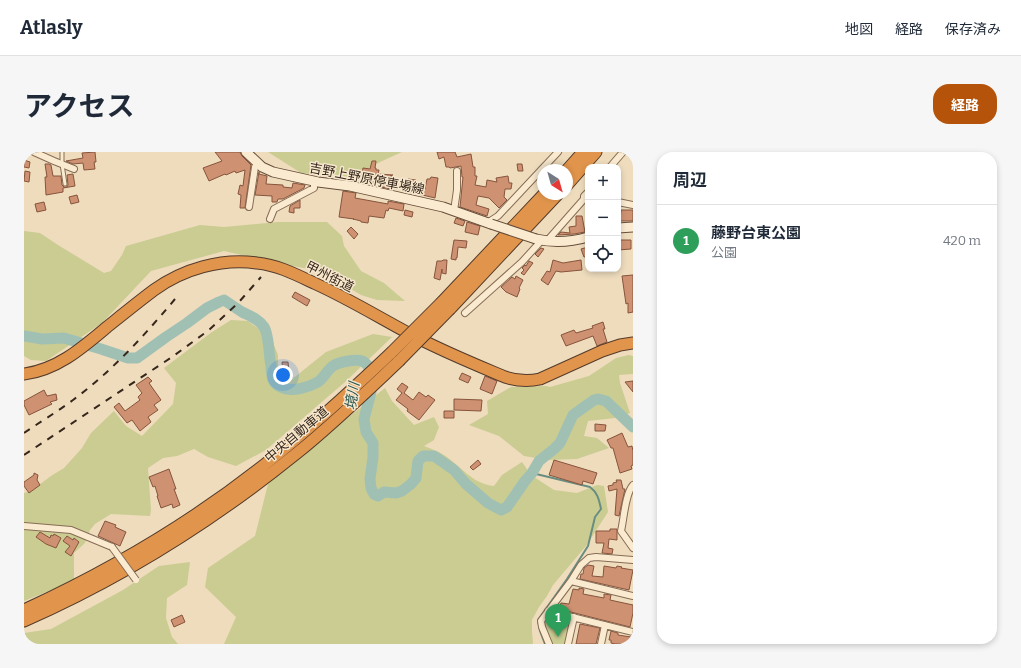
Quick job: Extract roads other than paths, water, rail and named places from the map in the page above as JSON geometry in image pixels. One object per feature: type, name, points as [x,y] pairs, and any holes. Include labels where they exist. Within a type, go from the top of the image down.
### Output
[{"type":"highway","points":[[572,164],[583,152]]},
{"type":"highway","points":[[573,178],[596,152]]},
{"type":"highway","name":"中央自動車道","points":[[24,620],[86,591],[154,553],[214,515],[299,452],[399,361],[446,305],[539,200]]},
{"type":"highway","name":"中央自動車道","points":[[24,610],[84,581],[151,543],[202,510],[268,462],[344,398],[391,353],[446,305],[552,200]]},
{"type":"highway","name":"甲州街道","points":[[24,374],[29,374],[52,366],[76,353],[156,288],[174,277],[190,270],[226,262],[258,263],[293,273],[333,292],[430,344],[505,378],[514,380],[532,381],[540,379],[602,351],[620,345],[633,343]]},
{"type":"main road","name":"吉野上野原停車場線","points":[[246,152],[262,167],[273,172],[314,181],[350,186],[443,206],[489,224],[542,240]]},
{"type":"main road","points":[[621,228],[633,227]]},
{"type":"main road","points":[[542,240],[575,241],[585,238]]},
{"type":"street","points":[[34,152],[74,169]]},
{"type":"street","points":[[489,224],[558,152]]},
{"type":"street","points":[[613,164],[623,152]]},
{"type":"street","points":[[249,207],[255,167],[258,164]]},
{"type":"street","points":[[454,210],[457,190],[457,171]]},
{"type":"street","points":[[270,219],[274,209],[314,188],[314,181]]},
{"type":"street","points":[[465,313],[522,262],[542,240],[585,200]]},
{"type":"street","points":[[621,203],[633,205]]},
{"type":"street","points":[[633,485],[628,495],[621,531],[633,548]]},
{"type":"street","points":[[24,526],[71,530],[112,547],[136,580]]},
{"type":"street","points":[[549,644],[541,624],[544,616],[571,581],[581,565],[589,558],[596,557],[633,560]]},
{"type":"street","points":[[571,581],[633,596]]},
{"type":"street","points":[[548,611],[633,632]]},
{"type":"street","points":[[568,644],[574,617]]},
{"type":"street","points":[[601,644],[605,625]]},
{"type":"lane","points":[[62,152],[65,184]]},
{"type":"waterway","name":"境川","points":[[24,336],[42,339],[64,338],[128,358],[137,358],[207,308],[224,300],[257,320],[266,330],[272,376],[274,382],[279,386],[287,389],[310,386],[318,382],[331,368],[336,365],[343,362],[363,361],[369,367],[371,392],[364,419],[366,432],[373,443],[370,479],[371,488],[374,494],[378,496],[384,492],[396,493],[402,491],[416,478],[418,461],[423,456],[434,456],[454,470],[466,484],[488,503],[501,510],[507,507],[539,461],[560,443],[573,415],[594,400],[598,399],[606,401],[633,427]]},
{"type":"waterway","points":[[532,473],[590,487],[596,494],[601,509],[595,517],[588,546],[538,620],[545,644]]},
{"type":"railway","points":[[24,455],[172,357],[209,330],[239,302],[261,277]]},
{"type":"railway","points":[[24,433],[67,404],[101,377],[140,339],[175,299]]},
{"type":"place","name":"藤野台東公園","points":[[558,637]]}]
